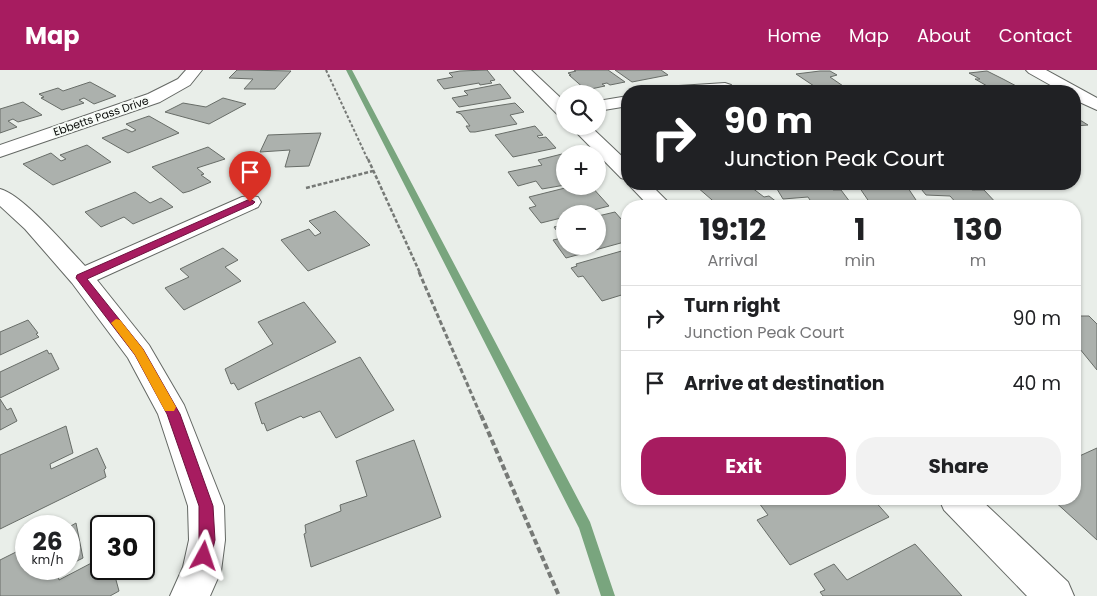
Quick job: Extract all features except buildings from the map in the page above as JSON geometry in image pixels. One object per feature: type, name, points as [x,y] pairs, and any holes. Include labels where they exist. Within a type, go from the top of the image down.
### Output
[{"type":"street","name":"Ebbetts Pass Drive","points":[[0,151],[154,98],[184,82],[194,70]]},
{"type":"street","points":[[522,70],[556,103]]},
{"type":"street","points":[[1034,70],[1061,85]]},
{"type":"street","points":[[1081,96],[1097,105]]},
{"type":"street","points":[[606,105],[621,102]]},
{"type":"street","points":[[589,135],[621,167]]},
{"type":"street","points":[[644,190],[655,200]]},
{"type":"street","points":[[0,195],[33,224],[81,278],[139,352],[173,414],[206,506],[207,540],[202,571],[190,596]]},
{"type":"street","points":[[81,278],[250,202]]},
{"type":"street","points":[[962,505],[1054,596]]},
{"type":"path","points":[[326,70],[400,227],[559,596]]},
{"type":"path","points":[[306,188],[373,171]]},
{"type":"waterway","points":[[349,70],[585,526],[608,596]]},
{"type":"slow traffic","points":[[116,323],[139,352],[170,407]]},
{"type":"route","points":[[204,556],[207,540],[206,506],[173,414],[139,352],[81,278],[250,202]]}]
